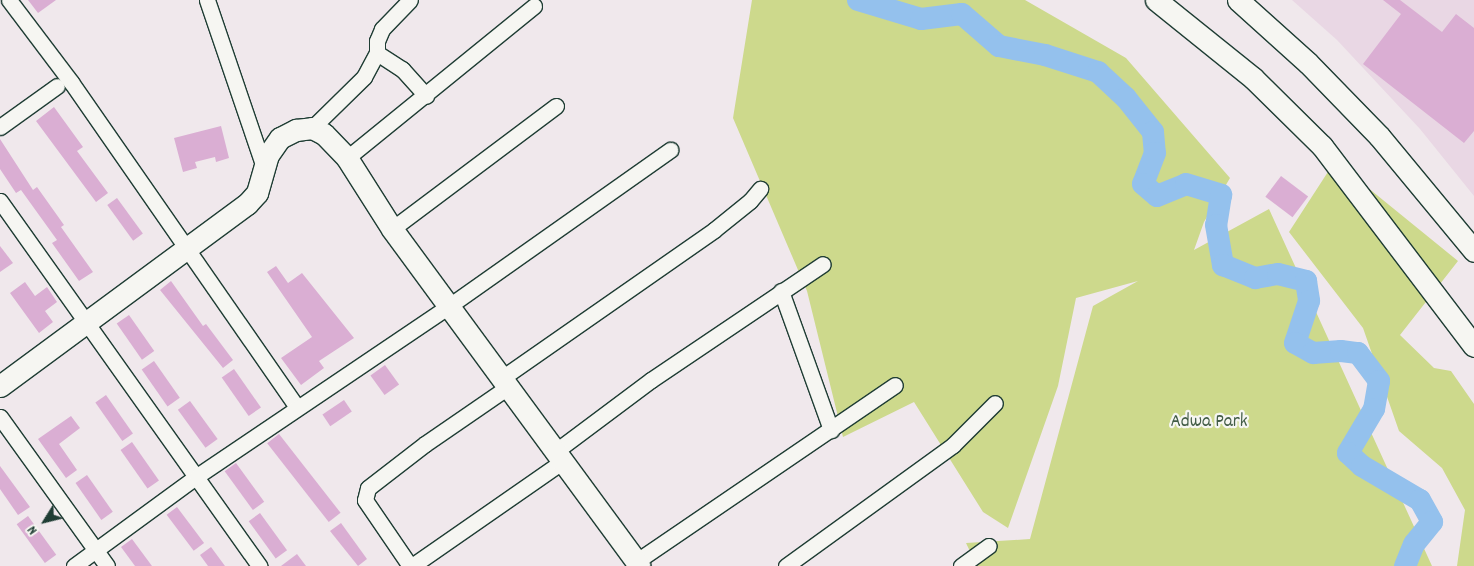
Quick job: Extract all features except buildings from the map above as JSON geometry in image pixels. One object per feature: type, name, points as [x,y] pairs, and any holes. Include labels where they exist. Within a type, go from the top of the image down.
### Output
[{"type":"street","points":[[9,0],[71,82],[297,407]]},
{"type":"street","points":[[207,0],[264,167]]},
{"type":"street","points":[[312,128],[356,87],[377,53],[377,41],[382,29],[410,0]]},
{"type":"street","points":[[1156,0],[1252,78],[1322,146],[1474,346]]},
{"type":"street","points":[[1238,0],[1308,63],[1379,136],[1474,251]]},
{"type":"street","points":[[347,158],[426,96],[534,6]]},
{"type":"street","points":[[377,53],[402,69],[426,96]]},
{"type":"street","points":[[0,127],[57,86]]},
{"type":"street","points":[[392,229],[556,106]]},
{"type":"street","points":[[0,386],[187,250],[257,193],[264,167],[280,138],[296,130],[312,128],[324,134],[347,158],[392,229],[638,563],[895,385]]},
{"type":"street","points":[[74,566],[197,476],[449,306],[670,150]]},
{"type":"street","points":[[760,188],[750,202],[714,230],[505,382],[368,488],[365,500],[411,566],[781,291],[823,264]]},
{"type":"street","points":[[0,201],[197,476],[259,566]]},
{"type":"street","points":[[781,291],[830,430]]},
{"type":"street","points":[[786,566],[953,445],[995,403]]},
{"type":"street","points":[[0,417],[107,566]]},
{"type":"street","points":[[961,566],[989,546]]},
{"type":"shaded area","points":[[1292,0],[1474,0],[1474,196],[1420,129],[1337,40]]},
{"type":"green space","name":"Adwa Park","points":[[752,0],[1025,0],[1126,58],[1230,178],[1204,222],[1194,250],[1269,209],[1432,566],[977,566],[966,543],[1030,539],[1093,306],[1138,281],[1076,298],[1058,386],[1008,528],[983,512],[914,402],[843,437],[807,291],[733,118]]},
{"type":"green space","points":[[1335,161],[1458,261],[1400,335],[1434,368],[1451,371],[1474,404],[1474,566],[1457,566],[1465,510],[1442,468],[1399,431],[1363,328],[1289,232]]},
{"type":"waterway","points":[[858,0],[921,19],[962,14],[999,46],[1045,55],[1098,72],[1126,98],[1153,132],[1155,153],[1143,184],[1157,196],[1186,184],[1221,195],[1216,225],[1223,265],[1255,278],[1278,274],[1306,281],[1309,301],[1295,343],[1313,353],[1341,351],[1358,353],[1379,381],[1374,409],[1348,453],[1362,466],[1420,500],[1432,522],[1414,544],[1405,566]]}]
